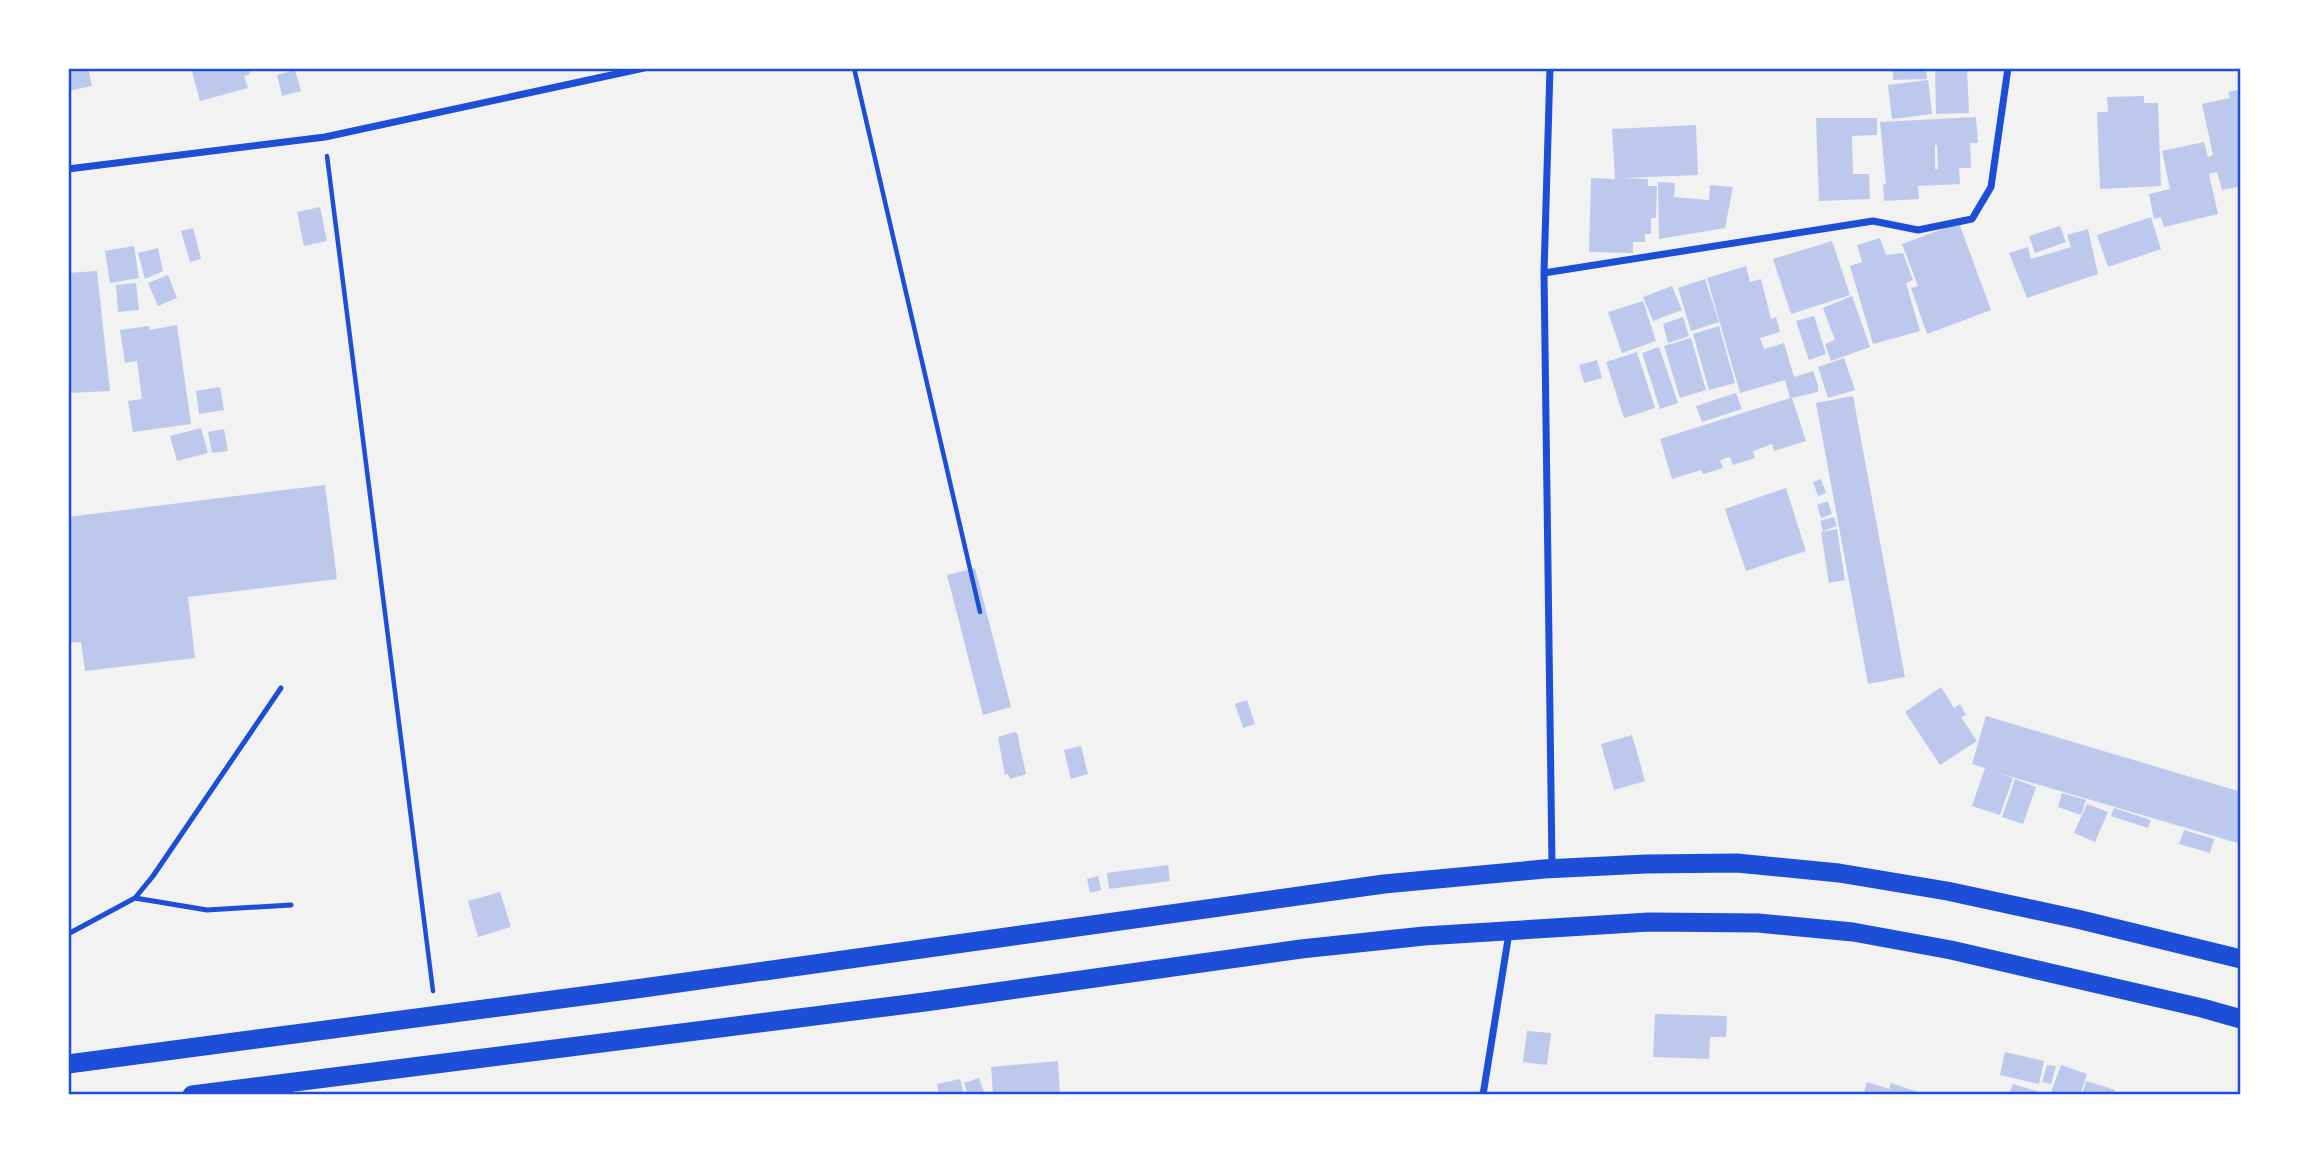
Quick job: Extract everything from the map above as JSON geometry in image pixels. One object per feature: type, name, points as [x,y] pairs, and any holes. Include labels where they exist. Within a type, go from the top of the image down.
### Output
[{"type":"highway","points":[[68,1064],[643,988],[1384,884],[1646,864],[1737,863],[1839,873],[1947,891],[2241,959]]},
{"type":"highway","points":[[202,1094],[912,1004],[1301,949],[1424,936],[1649,922],[1758,923],[1853,932],[1951,950],[2202,1007],[2241,1019]]},
{"type":"street","points":[[68,169],[325,137],[644,68]]},
{"type":"street","points":[[1550,68],[1544,273],[1552,870]]},
{"type":"street","points":[[1544,273],[1873,221],[1918,230],[1972,219],[1991,187],[2008,68]]},
{"type":"street","points":[[1483,1095],[1510,932]]},
{"type":"lane","points":[[68,934],[135,898],[153,876],[281,688]]},
{"type":"lane","points":[[135,898],[207,910],[290,905]]},
{"type":"path","points":[[853,68],[980,612]]},
{"type":"path","points":[[325,137],[436,1014]]},
{"type":"building","points":[[68,68],[88,68],[92,86],[68,91]]},
{"type":"building","points":[[191,68],[249,68],[250,74],[244,76],[248,88],[200,101]]},
{"type":"building","points":[[1893,68],[1926,68],[1927,79],[1893,80]]},
{"type":"building","points":[[1935,68],[1967,68],[1969,113],[1936,114]]},
{"type":"building","points":[[295,70],[301,91],[282,96],[277,75]]},
{"type":"building","points":[[1928,80],[1932,114],[1892,119],[1888,85]]},
{"type":"building","points":[[2241,89],[2241,186],[2222,190],[2217,172],[2209,174],[2218,214],[2164,227],[2161,217],[2154,219],[2149,194],[2170,189],[2162,151],[2204,142],[2208,157],[2213,155],[2202,104],[2230,98],[2228,92]]},
{"type":"building","points":[[2144,96],[2144,103],[2158,103],[2161,186],[2100,189],[2097,112],[2108,112],[2107,97]]},
{"type":"building","points":[[1976,117],[1978,143],[1970,143],[1971,168],[1959,168],[1960,184],[1918,186],[1919,199],[1884,201],[1883,184],[1886,184],[1880,122]],"holes":[[[1935,145],[1938,169],[1935,169]]]},
{"type":"building","points":[[1816,118],[1877,118],[1877,135],[1852,136],[1853,174],[1869,174],[1870,199],[1819,201]]},
{"type":"building","points":[[1696,125],[1698,175],[1623,178],[1648,179],[1648,186],[1657,186],[1656,218],[1651,218],[1651,234],[1645,234],[1645,242],[1633,242],[1633,253],[1589,252],[1591,178],[1615,179],[1612,129]]},
{"type":"building","points":[[1658,182],[1675,183],[1674,197],[1709,200],[1710,185],[1733,187],[1725,228],[1659,239]]},
{"type":"building","points":[[320,207],[327,241],[304,246],[297,212]]},
{"type":"building","points":[[2151,217],[2161,249],[2108,267],[2097,235]]},
{"type":"building","points":[[1959,223],[1991,310],[1927,334],[1911,288],[1918,286],[1902,244]]},
{"type":"building","points":[[2060,226],[2066,242],[2035,253],[2029,236]]},
{"type":"building","points":[[193,228],[201,259],[190,262],[181,231]]},
{"type":"building","points":[[2088,229],[2098,274],[2027,298],[2009,253],[2028,247],[2031,259],[2071,247],[2067,235]]},
{"type":"building","points":[[1880,238],[1886,255],[1903,253],[1913,280],[1906,283],[1920,331],[1873,344],[1850,266],[1862,262],[1857,245]]},
{"type":"building","points":[[1832,241],[1850,295],[1791,314],[1773,259]]},
{"type":"building","points":[[134,246],[139,278],[110,283],[105,251]]},
{"type":"building","points":[[158,248],[163,271],[145,279],[138,253]]},
{"type":"building","points":[[1746,266],[1750,282],[1761,279],[1771,319],[1776,317],[1780,332],[1760,338],[1764,349],[1784,343],[1794,377],[1813,371],[1818,385],[1818,392],[1792,398],[1806,441],[1774,451],[1772,444],[1753,451],[1755,458],[1733,465],[1730,457],[1720,460],[1723,468],[1703,474],[1701,470],[1672,479],[1660,439],[1790,398],[1785,380],[1740,393],[1707,278]]},
{"type":"building","points":[[97,271],[110,391],[68,393],[68,273]]},
{"type":"building","points":[[168,275],[177,298],[158,306],[148,283]]},
{"type":"building","points":[[1705,279],[1719,322],[1691,331],[1678,288]]},
{"type":"building","points":[[136,283],[139,310],[118,312],[116,285]]},
{"type":"building","points":[[1672,286],[1682,310],[1653,321],[1643,297]]},
{"type":"building","points":[[1852,296],[1870,347],[1831,361],[1825,344],[1835,340],[1823,308]]},
{"type":"building","points":[[1643,301],[1656,341],[1622,353],[1608,312]]},
{"type":"building","points":[[1814,316],[1826,354],[1809,360],[1796,321]]},
{"type":"building","points":[[1683,317],[1689,336],[1668,343],[1663,324]]},
{"type":"building","points":[[177,325],[191,424],[133,432],[128,401],[142,399],[137,361],[125,363],[120,330],[149,326],[150,330]]},
{"type":"building","points":[[1719,326],[1735,383],[1709,390],[1693,334]]},
{"type":"building","points":[[1691,338],[1706,390],[1680,398],[1664,346]]},
{"type":"building","points":[[1659,347],[1678,403],[1660,409],[1642,353]]},
{"type":"building","points":[[1637,352],[1655,408],[1624,418],[1606,362]]},
{"type":"building","points":[[1844,358],[1855,390],[1828,398],[1818,367]]},
{"type":"building","points":[[1597,360],[1602,378],[1584,383],[1579,365]]},
{"type":"building","points":[[220,387],[224,410],[199,414],[196,391]]},
{"type":"building","points":[[1736,393],[1742,409],[1702,422],[1696,406]]},
{"type":"building","points":[[1853,396],[1905,677],[1868,684],[1816,403]]},
{"type":"building","points":[[201,428],[208,453],[177,461],[170,436]]},
{"type":"building","points":[[224,429],[228,451],[212,453],[208,432]]},
{"type":"building","points":[[1821,479],[1826,493],[1818,496],[1813,482]]},
{"type":"building","points":[[325,485],[337,579],[188,597],[195,658],[85,671],[81,642],[68,643],[68,517]]},
{"type":"building","points":[[1786,488],[1806,551],[1746,571],[1725,509]]},
{"type":"building","points":[[1828,501],[1832,514],[1821,518],[1817,505]]},
{"type":"building","points":[[1834,517],[1837,526],[1823,531],[1820,521]]},
{"type":"building","points":[[1837,529],[1845,580],[1829,583],[1821,532]]},
{"type":"building","points":[[975,568],[1011,707],[983,715],[947,575]]},
{"type":"building","points":[[1941,687],[1954,708],[1960,704],[1966,715],[1961,717],[1977,741],[1940,765],[1905,712]]},
{"type":"building","points":[[1247,700],[1255,724],[1243,728],[1235,704]]},
{"type":"building","points":[[1986,716],[2241,792],[2241,844],[1995,772],[2013,778],[2000,815],[1972,806],[1985,768],[1972,764]]},
{"type":"building","points":[[1015,732],[1026,774],[1010,779],[1008,774],[1005,775],[998,737]]},
{"type":"building","points":[[1632,735],[1645,781],[1614,790],[1601,744]]},
{"type":"building","points":[[1081,746],[1088,774],[1071,779],[1064,750]]},
{"type":"building","points":[[2015,779],[2036,787],[2023,824],[2002,817]]},
{"type":"building","points":[[2062,793],[2086,800],[2081,815],[2058,807]]},
{"type":"building","points":[[2087,804],[2108,812],[2095,842],[2074,833]]},
{"type":"building","points":[[2114,808],[2151,820],[2148,828],[2111,816]]},
{"type":"building","points":[[2184,830],[2214,839],[2210,853],[2179,844]]},
{"type":"building","points":[[1168,865],[1170,881],[1109,889],[1107,873]]},
{"type":"building","points":[[1098,876],[1101,890],[1090,893],[1087,879]]},
{"type":"building","points":[[500,892],[511,927],[478,937],[468,901]]},
{"type":"building","points":[[1655,1014],[1727,1016],[1726,1037],[1710,1037],[1709,1059],[1653,1057]]},
{"type":"building","points":[[1527,1031],[1551,1033],[1547,1065],[1523,1062]]},
{"type":"building","points":[[2005,1052],[2044,1061],[2039,1084],[2000,1075]]},
{"type":"building","points":[[1058,1061],[1060,1095],[993,1095],[991,1067]]},
{"type":"building","points":[[2047,1065],[2056,1066],[2051,1084],[2042,1082]]},
{"type":"building","points":[[2061,1065],[2087,1074],[2080,1095],[2050,1095]]},
{"type":"building","points":[[979,1078],[985,1095],[968,1095],[964,1083]]},
{"type":"building","points":[[960,1079],[964,1095],[939,1095],[937,1084]]},
{"type":"building","points":[[2086,1081],[2115,1090],[2113,1095],[2082,1095]]},
{"type":"building","points":[[1867,1082],[1889,1089],[1891,1083],[1927,1095],[1863,1095]]},
{"type":"building","points":[[2013,1084],[2047,1094],[2047,1095],[2009,1095]]}]
